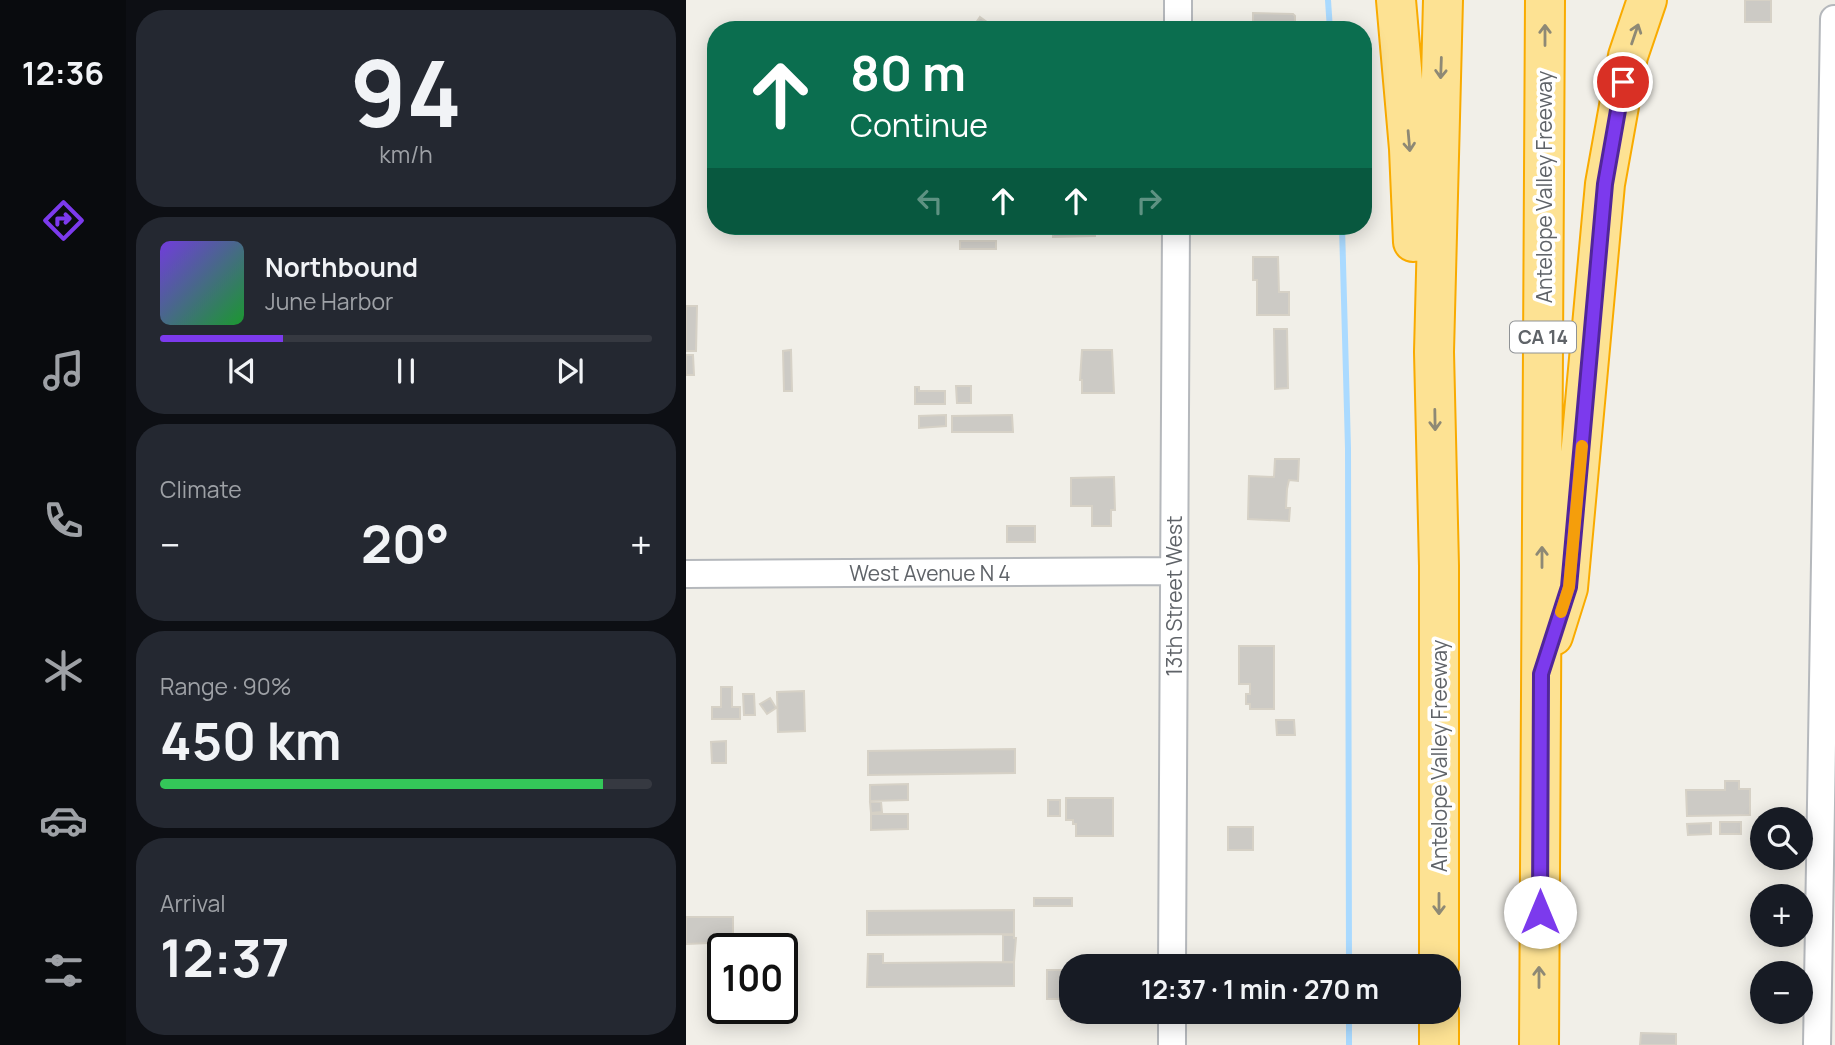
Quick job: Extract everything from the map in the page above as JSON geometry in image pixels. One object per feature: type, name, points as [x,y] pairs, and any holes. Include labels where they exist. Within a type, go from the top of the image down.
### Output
[{"type":"highway","points":[[1396,0],[1409,149],[1414,281],[1434,352]]},
{"type":"highway","name":"Antelope Valley Freeway","points":[[1439,954],[1439,566],[1434,352],[1443,0]]},
{"type":"highway","name":"Antelope Valley Freeway","points":[[1539,1045],[1545,0]]},
{"type":"highway","points":[[1541,674],[1569,587],[1605,184],[1628,56],[1647,0]]},
{"type":"highway","points":[[1439,1024],[1439,1045]]},
{"type":"street","points":[[1178,0],[1178,21]]},
{"type":"street","points":[[1817,1045],[1834,19]]},
{"type":"street","name":"13th Street West","points":[[1172,954],[1176,235]]},
{"type":"street","name":"West Avenue N 4","points":[[686,574],[1174,571]]},
{"type":"street","points":[[1172,1024],[1172,1045]]},
{"type":"building","points":[[1745,0],[1771,0],[1771,22],[1745,22]]},
{"type":"building","points":[[1253,13],[1295,16],[1295,21],[1253,21]]},
{"type":"building","points":[[1053,235],[1095,235],[1095,236]]},
{"type":"building","points":[[960,241],[996,241],[996,249],[960,249]]},
{"type":"building","points":[[1253,257],[1278,257],[1279,292],[1289,292],[1289,315],[1257,315],[1257,280],[1253,280]]},
{"type":"building","points":[[686,306],[697,306],[696,351],[686,351]]},
{"type":"building","points":[[1274,329],[1287,329],[1288,388],[1275,389]]},
{"type":"building","points":[[791,350],[792,391],[784,391],[783,351]]},
{"type":"building","points":[[1082,350],[1112,350],[1114,393],[1082,393]]},
{"type":"building","points":[[686,355],[693,355],[694,375],[686,375]]},
{"type":"building","points":[[956,386],[971,386],[971,403],[957,403]]},
{"type":"building","points":[[915,387],[919,387],[919,391],[945,391],[945,404],[915,404]]},
{"type":"building","points":[[946,415],[946,426],[919,428],[919,416]]},
{"type":"building","points":[[1012,415],[1013,432],[952,432],[952,416]]},
{"type":"building","points":[[1275,459],[1299,459],[1298,481],[1289,480],[1287,489],[1286,508],[1290,508],[1289,521],[1248,519],[1249,476],[1274,477]]},
{"type":"building","points":[[1114,477],[1115,510],[1111,510],[1111,526],[1092,526],[1092,506],[1071,506],[1071,478]]},
{"type":"building","points":[[1007,526],[1035,526],[1035,542],[1007,542]]},
{"type":"building","points":[[1239,646],[1274,646],[1274,709],[1250,709],[1250,704],[1246,704],[1250,684],[1239,684]]},
{"type":"building","points":[[721,687],[732,687],[732,707],[740,707],[740,719],[712,719],[712,707],[721,707]]},
{"type":"building","points":[[804,691],[805,731],[778,732],[777,692]]},
{"type":"building","points":[[743,694],[754,694],[755,715],[744,715]]},
{"type":"building","points":[[770,698],[776,708],[767,714],[760,704]]},
{"type":"building","points":[[1276,720],[1294,720],[1295,735],[1277,735]]},
{"type":"building","points":[[726,741],[726,763],[712,763],[711,742]]},
{"type":"building","points":[[1015,749],[1015,773],[868,775],[868,751]]},
{"type":"building","points":[[1725,781],[1739,781],[1739,789],[1750,789],[1750,815],[1687,816],[1686,790],[1725,790]]},
{"type":"building","points":[[908,784],[908,800],[870,801],[870,785]]},
{"type":"building","points":[[1066,798],[1113,798],[1113,836],[1076,836],[1076,824],[1073,824],[1073,820],[1066,820]]},
{"type":"building","points":[[1048,800],[1060,800],[1060,816],[1048,816]]},
{"type":"building","points":[[870,802],[881,802],[882,812],[871,813]]},
{"type":"building","points":[[871,814],[908,814],[908,829],[871,830]]},
{"type":"building","points":[[1720,822],[1741,822],[1741,834],[1720,834]]},
{"type":"building","points":[[1711,823],[1711,834],[1688,835],[1687,824]]},
{"type":"building","points":[[1228,827],[1253,827],[1253,850],[1228,850]]},
{"type":"building","points":[[1034,898],[1072,898],[1072,906],[1034,906]]},
{"type":"building","points":[[1014,910],[1014,934],[867,935],[867,911]]},
{"type":"building","points":[[686,917],[733,917],[733,933],[707,933],[707,943],[686,944]]},
{"type":"building","points":[[1003,935],[1014,935],[1016,938],[1014,962],[1003,962]]},
{"type":"building","points":[[868,954],[883,954],[883,963],[1014,962],[1014,986],[867,987]]},
{"type":"building","points":[[1047,970],[1059,970],[1059,999],[1047,999]]},
{"type":"building","points":[[1641,1033],[1676,1034],[1676,1045],[1640,1045]]},
{"type":"waterway","points":[[1328,0],[1329,21]]},
{"type":"waterway","points":[[1342,235],[1348,448],[1349,954]]},
{"type":"waterway","points":[[1349,1024],[1349,1045]]},
{"type":"slow traffic","points":[[1561,612],[1569,587],[1582,446]]},
{"type":"route","points":[[1540,912],[1541,674],[1569,587],[1605,184],[1623,82]]}]
